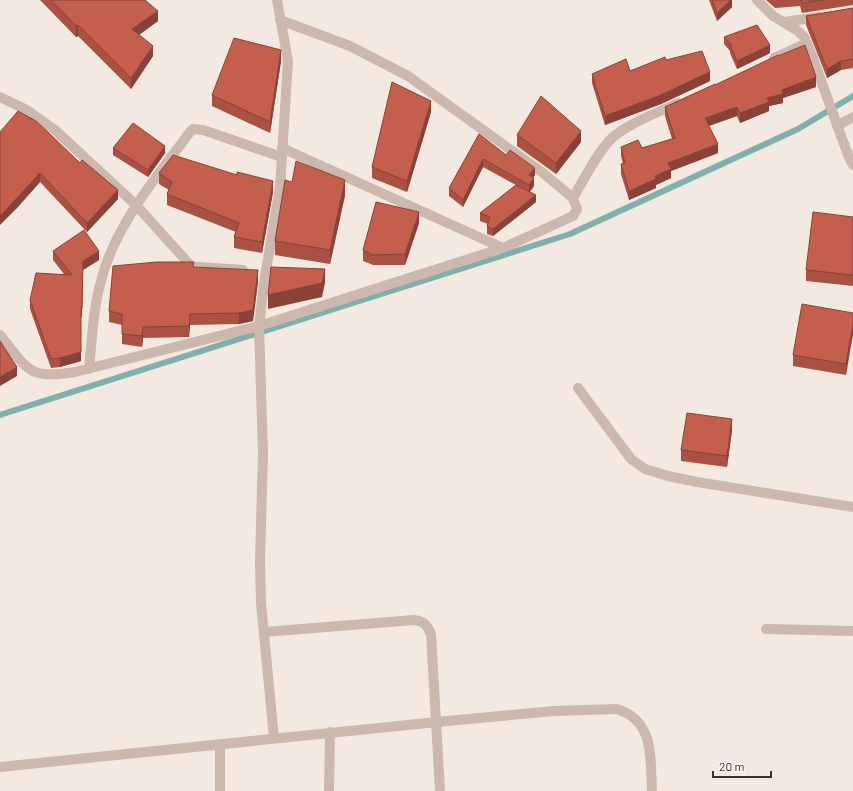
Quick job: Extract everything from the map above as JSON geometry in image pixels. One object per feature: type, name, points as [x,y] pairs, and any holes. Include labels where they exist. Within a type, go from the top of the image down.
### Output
[{"type":"street","points":[[274,738],[261,603],[260,560],[262,454],[259,272],[280,188],[288,61],[277,0]]},
{"type":"street","points":[[757,0],[773,16],[798,30],[807,43],[837,126],[853,165]]},
{"type":"street","points":[[784,22],[830,15]]},
{"type":"street","points":[[0,335],[24,366],[32,371],[44,375],[57,375],[89,369],[259,326],[503,248],[572,216],[577,209],[573,198],[543,173],[408,76],[350,46],[280,20]]},
{"type":"street","points":[[764,63],[807,43]]},
{"type":"street","points":[[0,97],[27,110],[55,130],[136,205],[191,266]]},
{"type":"street","points":[[573,198],[598,156],[612,138],[642,120],[685,100]]},
{"type":"street","points":[[837,126],[853,117]]},
{"type":"street","points":[[89,369],[96,299],[108,270],[107,260],[136,205],[193,129],[203,130],[282,152],[503,248]]},
{"type":"street","points":[[177,267],[191,266],[225,268],[259,272]]},
{"type":"street","points":[[578,388],[631,459],[645,469],[668,476],[698,482],[853,507]]},
{"type":"street","points":[[264,632],[414,620],[421,621],[427,626],[431,634],[440,791]]},
{"type":"street","points":[[766,629],[853,631]]},
{"type":"street","points":[[0,767],[330,732],[554,711],[617,708],[636,718],[644,728],[648,739],[652,791]]},
{"type":"street","points":[[329,791],[330,732]]},
{"type":"street","points":[[220,744],[220,791]]},
{"type":"building","points":[[51,0],[145,0],[158,11],[132,29],[153,46],[131,78]]},
{"type":"building","points":[[712,0],[731,0],[717,13]]},
{"type":"building","points":[[801,0],[823,0],[802,3]]},
{"type":"building","points":[[853,8],[853,59],[841,61],[827,69],[806,16]]},
{"type":"building","points":[[757,25],[770,45],[737,61],[730,45],[732,45],[724,37]]},
{"type":"building","points":[[234,38],[281,50],[270,122],[212,95]]},
{"type":"building","points":[[805,45],[816,77],[782,90],[783,94],[767,98],[769,102],[740,113],[737,107],[705,118],[718,144],[668,163],[671,169],[655,176],[656,179],[629,191],[621,164],[625,163],[621,147],[638,140],[642,148],[675,138],[665,107],[778,55]]},
{"type":"building","points":[[702,51],[710,72],[661,95],[605,116],[592,74],[626,59],[630,71],[665,57],[666,60]]},
{"type":"building","points":[[392,82],[431,101],[407,181],[372,167]]},
{"type":"building","points":[[541,96],[581,131],[556,163],[517,135]]},
{"type":"building","points":[[18,111],[36,121],[80,163],[82,160],[118,190],[87,223],[40,173],[0,216],[0,132]]},
{"type":"building","points":[[133,123],[165,146],[148,170],[113,148]]},
{"type":"building","points":[[479,134],[506,155],[510,150],[535,168],[529,175],[534,178],[529,185],[483,159],[463,200],[449,188]]},
{"type":"building","points":[[173,155],[237,175],[237,172],[273,181],[262,242],[234,237],[239,223],[167,194],[172,182],[159,173]]},
{"type":"building","points":[[296,161],[345,180],[330,250],[275,241],[285,180],[292,182]]},
{"type":"building","points":[[516,185],[536,195],[493,229],[487,226],[490,217],[480,213]]},
{"type":"building","points":[[376,202],[419,212],[405,254],[373,255],[363,250]]},
{"type":"building","points":[[813,212],[853,217],[853,275],[806,270]]},
{"type":"building","points":[[84,230],[99,251],[83,261],[81,352],[51,359],[30,300],[36,273],[72,275],[53,251]]},
{"type":"building","points":[[157,262],[194,262],[193,267],[258,270],[253,310],[239,313],[190,314],[189,326],[143,327],[142,336],[122,334],[122,314],[109,311],[113,266]]},
{"type":"building","points":[[271,267],[325,269],[322,283],[268,295]]},
{"type":"building","points":[[802,304],[853,313],[853,323],[846,364],[793,355]]},
{"type":"building","points":[[0,341],[17,367],[0,377]]},
{"type":"building","points":[[687,413],[732,419],[727,456],[681,450]]},
{"type":"waterway","points":[[0,415],[570,234],[798,129],[853,96]]}]
